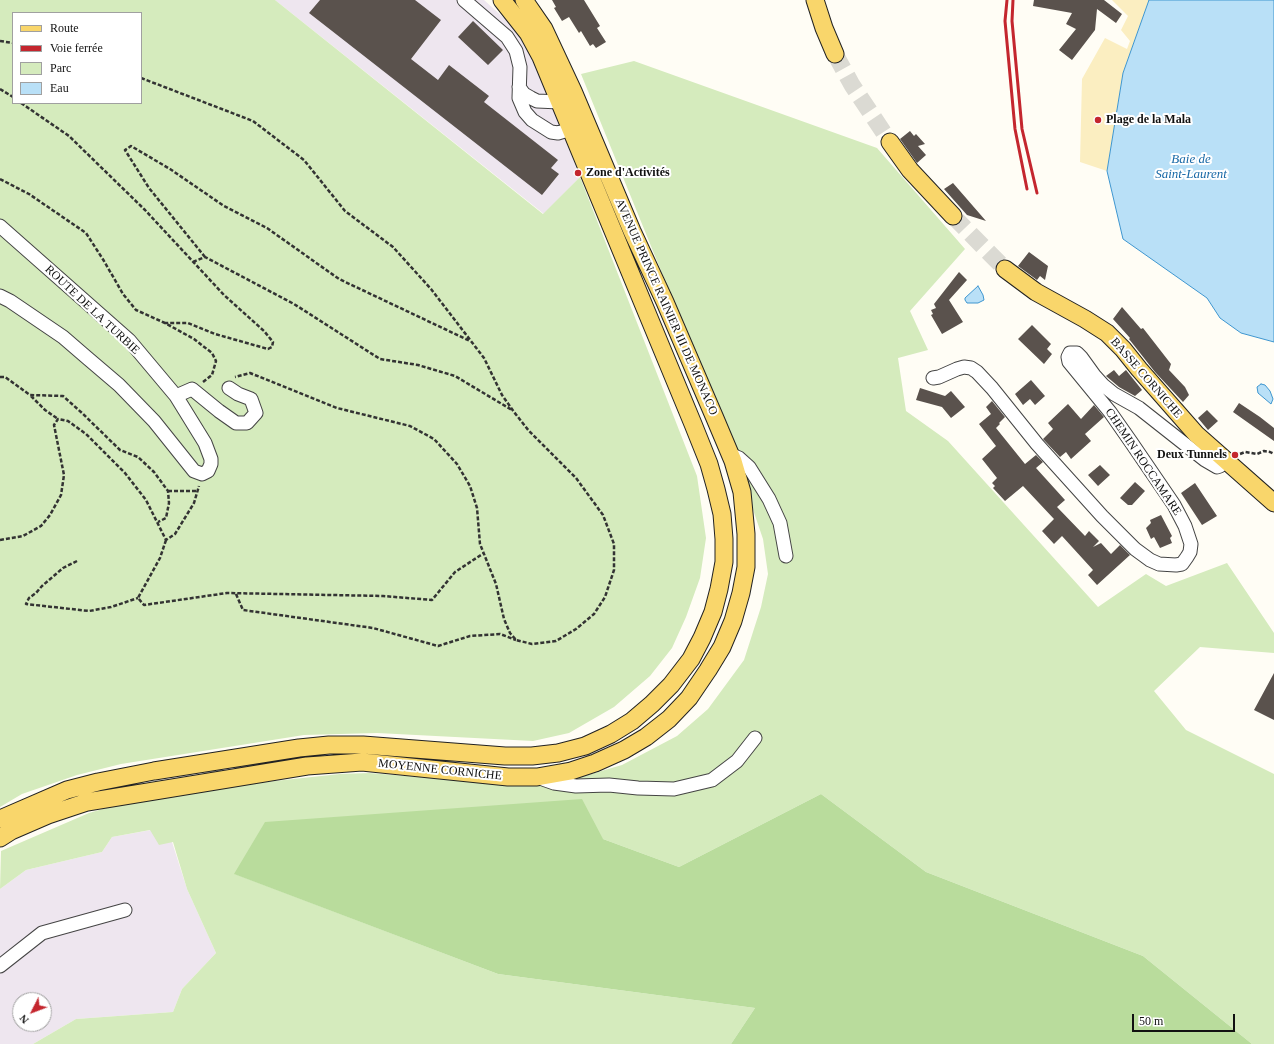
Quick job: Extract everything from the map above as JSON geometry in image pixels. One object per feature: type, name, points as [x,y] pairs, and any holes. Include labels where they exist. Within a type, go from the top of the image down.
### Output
[{"type":"main road","name":"AVENUE PRINCE RAINIER III DE MONACO","points":[[502,0],[528,33],[541,57],[560,102],[572,121],[693,424],[708,464],[722,514]]},
{"type":"main road","name":"AVENUE PRINCE RAINIER III DE MONACO","points":[[524,0],[544,29],[573,91],[592,138],[730,454],[742,492],[746,534]]},
{"type":"main road","points":[[814,0],[835,54]]},
{"type":"main road","points":[[890,142],[910,170],[953,216]]},
{"type":"main road","name":"BASSE CORNICHE","points":[[1005,269],[1036,292],[1107,333],[1123,349],[1191,429],[1232,458],[1274,503]]},
{"type":"main road","name":"MOYENNE CORNICHE","points":[[0,819],[67,790],[98,782],[154,771],[299,748],[329,745],[363,745],[505,756],[532,756],[558,753],[585,746],[611,734],[632,721],[671,685],[691,659],[713,612],[719,589],[724,562],[722,514]]},
{"type":"main road","name":"MOYENNE CORNICHE","points":[[0,838],[11,831],[48,815],[87,802],[313,766],[362,762],[484,775],[537,777],[571,771],[595,763],[624,750],[646,737],[669,719],[689,698],[708,670],[722,647],[733,621],[741,593],[746,566],[746,534]]},
{"type":"street","points":[[464,0],[507,37],[516,51],[520,67],[519,98],[525,112],[532,120],[551,132],[558,133],[572,121],[573,91]]},
{"type":"street","points":[[519,87],[524,94],[537,101],[560,102]]},
{"type":"street","points":[[572,121],[592,138]]},
{"type":"street","name":"ROUTE DE LA TURBIE","points":[[0,226],[129,340],[176,396],[209,452],[211,464],[208,471],[200,474],[194,470],[154,421],[99,367],[63,337],[10,301],[0,296]]},
{"type":"street","name":"CHEMIN ROCCAMARE","points":[[934,378],[964,367],[971,368],[977,372],[992,388],[1037,444],[1102,516],[1135,549],[1150,560],[1159,564],[1169,566],[1182,564],[1190,552],[1191,544],[1185,526],[1174,505],[1127,436],[1069,362],[1067,349],[1077,353],[1103,385],[1114,394],[1139,408],[1205,460],[1217,467],[1232,458]]},
{"type":"street","points":[[176,396],[192,389],[219,411],[236,422],[248,423],[256,413],[251,399],[238,394],[229,388]]},
{"type":"street","points":[[730,454],[739,458],[749,467],[769,499],[780,523],[786,556]]},
{"type":"street","points":[[537,777],[554,783],[576,786],[610,784],[638,788],[674,789],[712,780],[737,761],[755,738]]},
{"type":"street","points":[[0,966],[42,934],[125,910]]},
{"type":"path","points":[[0,41],[12,43]]},
{"type":"path","points":[[142,78],[254,122],[304,160],[344,211],[393,247],[431,288],[484,358],[502,395],[529,431],[576,478],[603,515],[614,544],[614,570],[605,597],[594,614],[576,629],[556,641],[532,644],[500,634],[470,636],[438,646],[373,628],[243,610],[236,594]]},
{"type":"path","points":[[0,89],[12,96]]},
{"type":"path","points":[[22,104],[69,136],[145,210],[224,295],[264,331],[273,342],[272,347],[268,349],[215,334],[188,323],[165,323]]},
{"type":"path","points":[[471,341],[339,279],[267,228],[224,206],[170,169],[131,146],[125,150],[149,188],[205,257],[294,304],[380,359],[418,365],[455,376],[514,412]]},
{"type":"path","points":[[0,179],[29,194],[86,233],[123,294],[136,310],[165,323],[194,339],[212,353],[216,361],[212,375],[192,389]]},
{"type":"path","points":[[193,262],[205,257]]},
{"type":"path","points":[[229,388],[229,383],[235,377],[250,373],[337,408],[410,426],[434,439],[457,464],[470,486],[477,508],[480,544],[496,584],[504,619],[510,632],[516,640]]},
{"type":"path","points":[[0,377],[5,377],[30,395],[45,410],[58,419],[68,421],[86,434],[125,473],[146,500],[166,540]]},
{"type":"path","points":[[30,395],[63,396],[120,450],[138,456],[154,472],[168,491],[169,503],[166,518],[158,522]]},
{"type":"path","points":[[0,540],[23,536],[41,526],[50,515],[61,495],[64,475],[54,425],[58,419]]},
{"type":"path","points":[[1232,458],[1245,452],[1257,454],[1264,451],[1274,454]]},
{"type":"path","points":[[77,561],[63,568],[29,598],[26,604],[89,611],[112,607],[138,598],[160,558],[166,540],[176,534],[194,503],[198,491],[168,491]]},
{"type":"path","points":[[138,598],[144,605],[227,593],[383,596],[432,600],[455,572],[484,553]]},
{"type":"shaded area","points":[[275,0],[484,0],[525,37],[580,177],[544,214]]},
{"type":"shaded area","points":[[151,830],[172,842],[187,889],[216,953],[182,989],[173,1012],[76,1019],[33,1044],[0,1044],[0,889],[26,870],[102,852],[112,837]]},
{"type":"green space","points":[[0,0],[275,0],[543,214],[580,177],[697,476],[706,538],[700,578],[686,617],[672,648],[650,676],[614,707],[569,733],[533,741],[377,733],[304,735],[121,764],[77,775],[22,794],[0,807]]},
{"type":"green space","points":[[634,61],[877,148],[965,249],[910,311],[928,350],[898,358],[906,411],[948,441],[1098,607],[1146,574],[1166,586],[1227,563],[1274,633],[1274,653],[1200,647],[1154,691],[1186,730],[1274,774],[1274,1044],[1252,1044],[1143,956],[926,872],[821,794],[679,867],[603,839],[235,874],[498,974],[755,1008],[731,1044],[33,1044],[76,1019],[173,1012],[182,989],[216,953],[187,889],[173,842],[159,845],[150,830],[112,837],[102,852],[26,870],[0,889],[1,851],[89,813],[130,801],[209,788],[340,774],[369,773],[508,784],[553,785],[622,765],[677,736],[708,709],[744,660],[761,607],[768,574],[763,539],[727,433],[581,74]]},
{"type":"green space","points":[[821,794],[926,872],[1143,956],[1252,1044],[731,1044],[755,1008],[498,974],[234,874],[265,822],[582,799],[603,839],[679,867]]},
{"type":"sand","name":"Plage de la Mala","points":[[1112,0],[1149,0],[1123,73],[1107,171],[1080,162],[1082,79],[1105,38],[1127,49],[1130,41],[1121,30],[1128,16]]},
{"type":"water","name":"Baie de Saint-Laurent","points":[[1149,0],[1274,0],[1274,342],[1241,333],[1220,318],[1207,298],[1123,239],[1107,171],[1123,73]]},
{"type":"water","points":[[978,286],[984,300],[978,303],[967,303],[965,298]]},
{"type":"water","points":[[1261,384],[1265,385],[1270,391],[1273,399],[1271,404],[1258,393],[1257,387]]},
{"type":"building","points":[[320,0],[415,0],[441,20],[411,59],[438,80],[449,65],[489,96],[484,102],[558,160],[551,168],[559,174],[542,195],[309,13]]},
{"type":"building","points":[[552,0],[584,0],[600,26],[597,28],[606,42],[596,48],[593,44],[590,46],[581,31],[579,33],[569,17],[562,21],[554,8],[556,7]]},
{"type":"building","points":[[1034,0],[1104,0],[1122,14],[1116,23],[1097,9],[1095,30],[1072,60],[1059,50],[1076,29],[1066,24],[1072,13],[1033,6]]},
{"type":"building","points":[[473,21],[503,50],[488,65],[458,37]]},
{"type":"building","points":[[910,131],[914,136],[916,134],[925,144],[918,146],[926,155],[917,163],[900,139]]},
{"type":"building","points":[[953,183],[986,221],[967,215],[944,189]]},
{"type":"building","points":[[1029,252],[1048,266],[1045,280],[1040,276],[1037,280],[1018,266]]},
{"type":"building","points":[[959,272],[967,280],[949,300],[963,322],[942,334],[931,315],[933,314],[931,310],[936,308],[934,304]]},
{"type":"building","points":[[1122,307],[1141,329],[1143,328],[1171,364],[1169,370],[1185,387],[1189,395],[1183,402],[1155,372],[1129,339],[1130,338],[1113,319]]},
{"type":"building","points":[[1032,325],[1051,344],[1047,349],[1052,354],[1044,364],[1018,339]]},
{"type":"building","points":[[1114,370],[1119,376],[1126,370],[1142,390],[1135,396],[1119,387],[1106,376]]},
{"type":"building","points":[[1031,380],[1045,396],[1035,405],[1030,399],[1023,405],[1015,394]]},
{"type":"building","points":[[920,388],[945,396],[951,391],[965,407],[951,418],[942,407],[916,400]]},
{"type":"building","points":[[992,401],[1005,417],[996,428],[1025,464],[1036,455],[1043,462],[1036,468],[1065,500],[1057,507],[1085,536],[1089,531],[1099,541],[1093,547],[1101,543],[1111,554],[1120,545],[1130,555],[1097,585],[1088,575],[1093,570],[1062,536],[1054,544],[1042,531],[1054,519],[1023,486],[1005,501],[993,488],[995,486],[992,483],[997,478],[982,459],[996,446],[979,424],[991,414],[986,407]]},
{"type":"building","points":[[1239,403],[1274,428],[1274,441],[1233,412]]},
{"type":"building","points":[[1068,404],[1081,419],[1094,405],[1104,417],[1085,434],[1091,441],[1071,459],[1066,452],[1060,457],[1043,439],[1053,429],[1048,423]]},
{"type":"building","points":[[1207,410],[1218,421],[1208,430],[1198,418]]},
{"type":"building","points":[[1100,465],[1110,475],[1098,486],[1088,475]]},
{"type":"building","points":[[1135,482],[1145,491],[1132,505],[1128,505],[1120,498]]},
{"type":"building","points":[[1195,483],[1217,516],[1202,525],[1181,493]]},
{"type":"building","points":[[1161,515],[1172,536],[1170,538],[1172,543],[1160,548],[1154,537],[1151,539],[1146,528],[1151,523],[1150,520]]},
{"type":"building","points":[[1274,673],[1274,720],[1254,710]]},
{"type":"tunnel","points":[[835,54],[852,85],[890,142]]},
{"type":"tunnel","points":[[953,216],[1005,269]]},
{"type":"railway","points":[[1007,0],[1005,21],[1015,129],[1027,189]]},
{"type":"railway","points":[[1013,0],[1012,21],[1022,129],[1037,193]]},
{"type":"place","name":"Plage de la Mala","points":[[1098,120]]},
{"type":"place","name":"Zone d'Activités","points":[[578,173]]},
{"type":"place","name":"Deux Tunnels","points":[[1235,455]]}]
